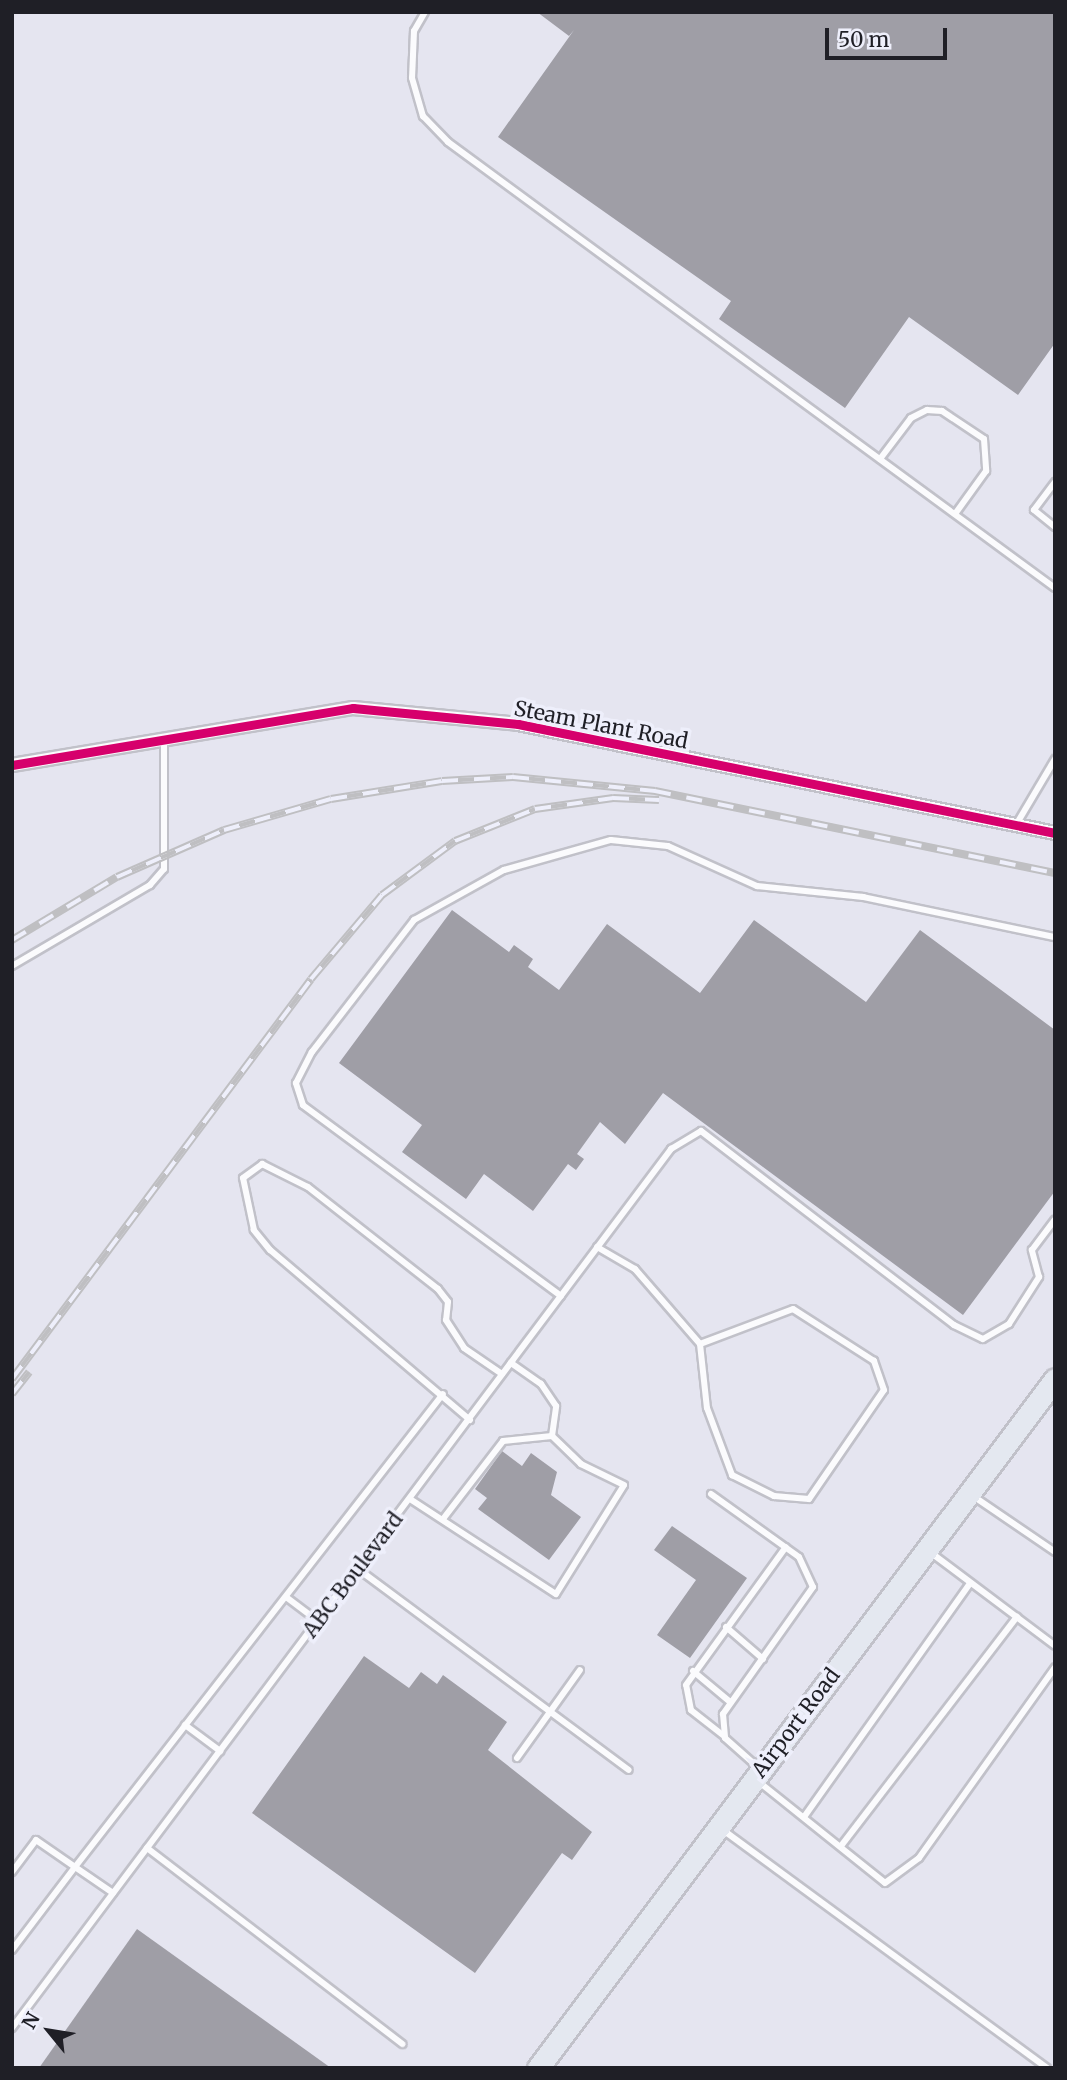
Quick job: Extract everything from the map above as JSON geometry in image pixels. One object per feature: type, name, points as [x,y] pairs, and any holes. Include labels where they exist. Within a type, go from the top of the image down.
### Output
[{"type":"highway","name":"Airport Road","points":[[538,2068],[1055,1378]]},
{"type":"street","name":"Steam Plant Road","points":[[12,765],[164,737],[353,708],[518,724],[1055,833]]},
{"type":"lane","points":[[425,12],[414,31],[412,78],[423,116],[448,142],[1055,588]]},
{"type":"lane","points":[[880,459],[911,418],[927,410],[942,411],[984,439],[986,471],[955,514]]},
{"type":"lane","points":[[1055,482],[1034,510],[1055,527]]},
{"type":"lane","points":[[12,966],[150,885],[164,869],[159,801],[164,737]]},
{"type":"lane","points":[[1016,825],[1055,759]]},
{"type":"lane","points":[[561,1296],[303,1105],[296,1083],[312,1052],[414,920],[504,870],[611,840],[668,846],[757,886],[863,897],[1055,937]]},
{"type":"lane","name":"ABC Boulevard","points":[[12,2028],[671,1149],[701,1131],[954,1325],[983,1339],[1009,1324],[1039,1277],[1032,1250],[1055,1220]]},
{"type":"lane","points":[[470,1420],[443,1394],[270,1250],[254,1230],[243,1178],[261,1164],[308,1187],[439,1289],[448,1302],[446,1320],[464,1348],[502,1374]]},
{"type":"lane","points":[[597,1247],[635,1269],[700,1344],[707,1408],[732,1475],[774,1496],[809,1499],[884,1390],[874,1361],[793,1309],[700,1344]]},
{"type":"lane","points":[[511,1363],[541,1384],[556,1406],[552,1436]]},
{"type":"lane","points":[[12,1950],[443,1394]]},
{"type":"lane","points":[[410,1499],[556,1594],[624,1485],[581,1464],[552,1436],[503,1441],[443,1519]]},
{"type":"lane","points":[[969,1493],[1055,1552]]},
{"type":"lane","points":[[711,1494],[799,1557],[813,1587],[729,1701],[725,1738]]},
{"type":"lane","points":[[786,1548],[693,1671],[685,1699],[758,1775],[804,1817],[885,1883],[919,1858],[1055,1667]]},
{"type":"lane","points":[[926,1549],[1055,1646]]},
{"type":"lane","points":[[358,1569],[629,1770]]},
{"type":"lane","points":[[804,1817],[971,1583]]},
{"type":"lane","points":[[286,1597],[318,1621]]},
{"type":"lane","points":[[841,1846],[1017,1617]]},
{"type":"lane","points":[[726,1627],[762,1658]]},
{"type":"lane","points":[[517,1758],[580,1670]]},
{"type":"lane","points":[[693,1671],[729,1701]]},
{"type":"lane","points":[[186,1725],[220,1751]]},
{"type":"lane","points":[[719,1827],[1047,2068]]},
{"type":"lane","points":[[12,1872],[36,1840],[113,1893]]},
{"type":"lane","points":[[147,1848],[402,2044]]},
{"type":"building","points":[[537,12],[1055,12],[1055,343],[1018,395],[909,317],[845,408],[719,319],[731,301],[498,137],[574,30],[569,36]]},
{"type":"building","points":[[452,910],[509,952],[514,945],[533,959],[528,967],[559,990],[607,924],[700,993],[754,920],[866,1002],[920,930],[1055,1030],[1055,1191],[963,1315],[663,1093],[625,1144],[600,1122],[577,1154],[584,1159],[576,1170],[568,1164],[533,1211],[484,1174],[466,1199],[402,1152],[422,1125],[339,1063]]},
{"type":"building","points":[[502,1451],[522,1466],[531,1453],[557,1472],[551,1495],[581,1517],[549,1560],[478,1509],[487,1498],[475,1489]]},
{"type":"building","points":[[672,1526],[747,1578],[690,1658],[657,1635],[696,1580],[654,1550]]},
{"type":"building","points":[[364,1656],[409,1688],[421,1672],[437,1684],[443,1675],[507,1722],[488,1750],[592,1832],[572,1860],[562,1853],[475,1973],[252,1813]]},
{"type":"building","points":[[137,1929],[331,2068],[39,2068]]},
{"type":"railway","points":[[12,940],[117,877],[224,830],[331,799],[442,781],[513,777],[655,791],[1055,873]]},
{"type":"railway","points":[[12,1379],[311,979],[382,895],[455,841],[535,809],[613,798],[659,800]]},
{"type":"railway","points":[[12,1394],[29,1372]]},
{"type":"cycle path","points":[[12,765],[353,708],[518,724],[1055,833]]}]
